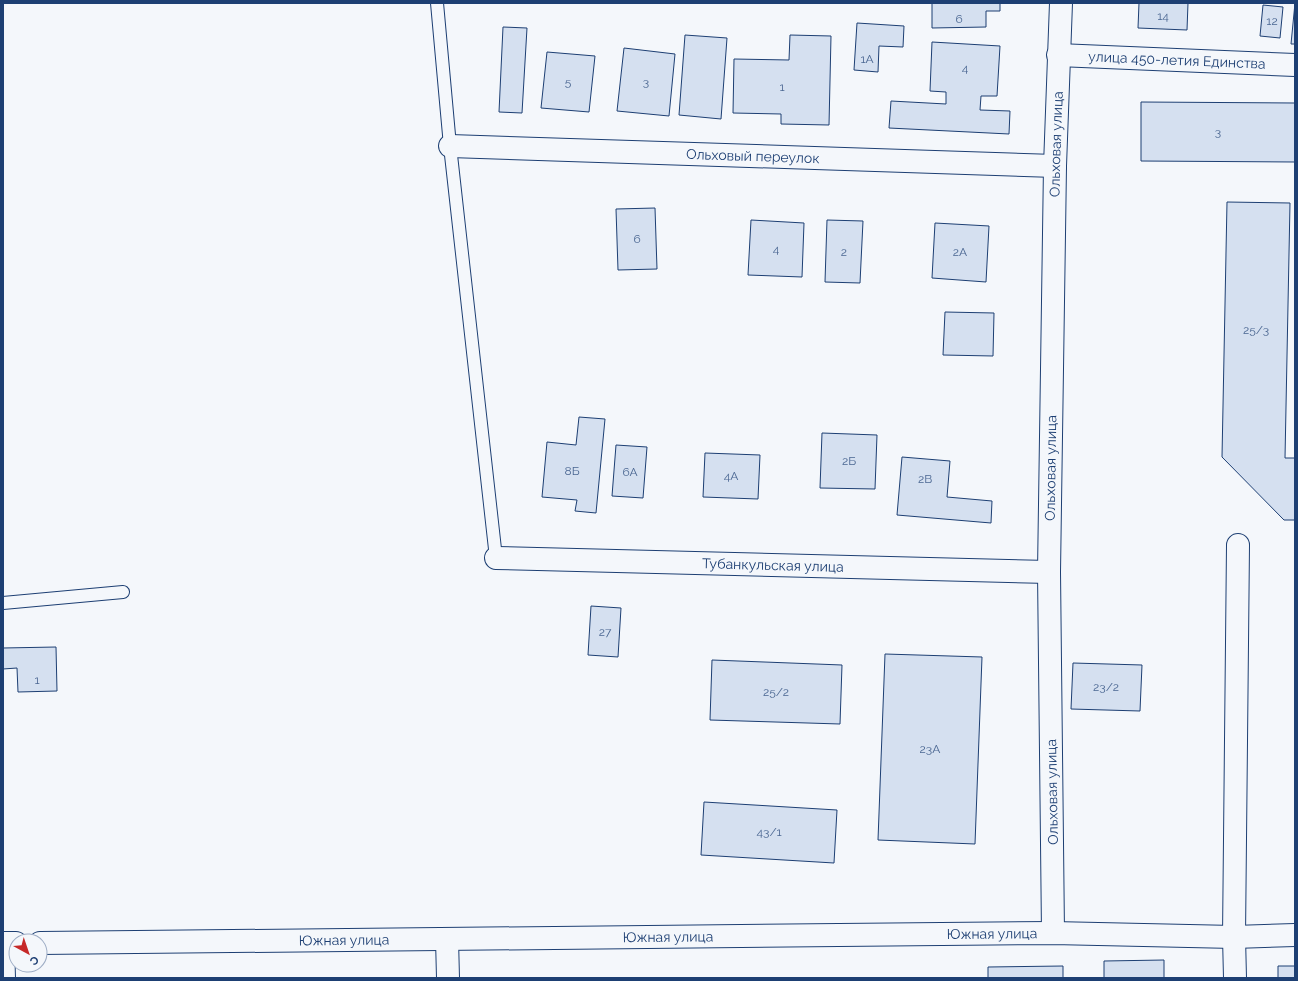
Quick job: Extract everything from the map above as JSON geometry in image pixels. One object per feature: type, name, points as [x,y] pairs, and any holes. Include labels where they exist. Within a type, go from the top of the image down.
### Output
[{"type":"street","name":"Ольховая улица","points":[[1053,933],[1049,572],[1055,166],[1061,3]]},
{"type":"street","name":"улица 450-летия Единства","points":[[1058,55],[1295,65]]},
{"type":"street","name":"Ольховый переулок","points":[[450,146],[1055,166]]},
{"type":"street","points":[[1235,978],[1234,937],[1238,545]]},
{"type":"street","name":"Тубанкульская улица","points":[[496,558],[1049,572]]},
{"type":"street","name":"Южная улица","points":[[48,943],[1053,933],[1234,937],[1295,935]]},
{"type":"street","points":[[447,939],[448,978]]},
{"type":"street","points":[[3,943],[4,978]]},
{"type":"lane","points":[[437,3],[450,146],[496,558]]},
{"type":"lane","points":[[3,603],[123,592]]},
{"type":"lane","points":[[3,938],[3,943]]},
{"type":"building","points":[[932,3],[1000,3],[1000,11],[986,11],[986,27],[932,28]]},
{"type":"building","points":[[1139,3],[1188,3],[1187,30],[1138,28]]},
{"type":"building","points":[[1295,3],[1295,44],[1291,44]]},
{"type":"building","points":[[1263,5],[1283,7],[1280,38],[1260,36]]},
{"type":"building","points":[[857,23],[904,26],[903,47],[879,46],[878,72],[854,70]]},
{"type":"building","points":[[503,27],[527,28],[522,113],[499,112]]},
{"type":"building","points":[[685,35],[727,38],[721,119],[679,115]]},
{"type":"building","points":[[790,35],[831,36],[829,125],[781,124],[781,114],[733,113],[734,59],[789,60]]},
{"type":"building","points":[[932,42],[1000,46],[997,96],[981,96],[980,110],[1010,111],[1009,134],[889,128],[891,101],[946,104],[946,92],[930,91]]},
{"type":"building","points":[[624,48],[675,54],[669,116],[617,111]]},
{"type":"building","points":[[547,52],[595,56],[589,112],[541,108]]},
{"type":"building","points":[[1141,102],[1295,103],[1295,162],[1141,161]]},
{"type":"building","points":[[1227,202],[1290,203],[1285,458],[1295,458],[1295,520],[1284,520],[1222,457]]},
{"type":"building","points":[[655,208],[657,269],[618,270],[616,209]]},
{"type":"building","points":[[751,220],[804,223],[802,277],[748,275]]},
{"type":"building","points":[[827,220],[863,221],[860,283],[825,282]]},
{"type":"building","points":[[935,223],[989,226],[986,282],[932,278]]},
{"type":"building","points":[[945,312],[994,313],[993,356],[943,355]]},
{"type":"building","points":[[579,417],[605,419],[596,513],[575,511],[577,500],[542,497],[547,442],[576,445]]},
{"type":"building","points":[[822,433],[877,435],[875,489],[820,488]]},
{"type":"building","points":[[616,445],[647,447],[643,498],[612,496]]},
{"type":"building","points":[[705,453],[760,455],[758,499],[703,497]]},
{"type":"building","points":[[902,457],[950,461],[947,497],[992,501],[991,523],[897,515]]},
{"type":"building","points":[[591,606],[621,608],[618,657],[588,655]]},
{"type":"building","points":[[56,647],[57,691],[18,692],[17,668],[3,669],[3,648]]},
{"type":"building","points":[[885,654],[982,657],[975,844],[878,840]]},
{"type":"building","points":[[712,660],[842,665],[840,724],[710,720]]},
{"type":"building","points":[[1073,663],[1142,665],[1140,711],[1071,709]]},
{"type":"building","points":[[704,802],[837,810],[834,863],[701,855]]},
{"type":"building","points":[[1164,960],[1164,978],[1104,978],[1104,961]]},
{"type":"building","points":[[1063,966],[1063,978],[988,978],[988,967]]},
{"type":"building","points":[[1278,966],[1295,966],[1295,978],[1278,978]]}]
